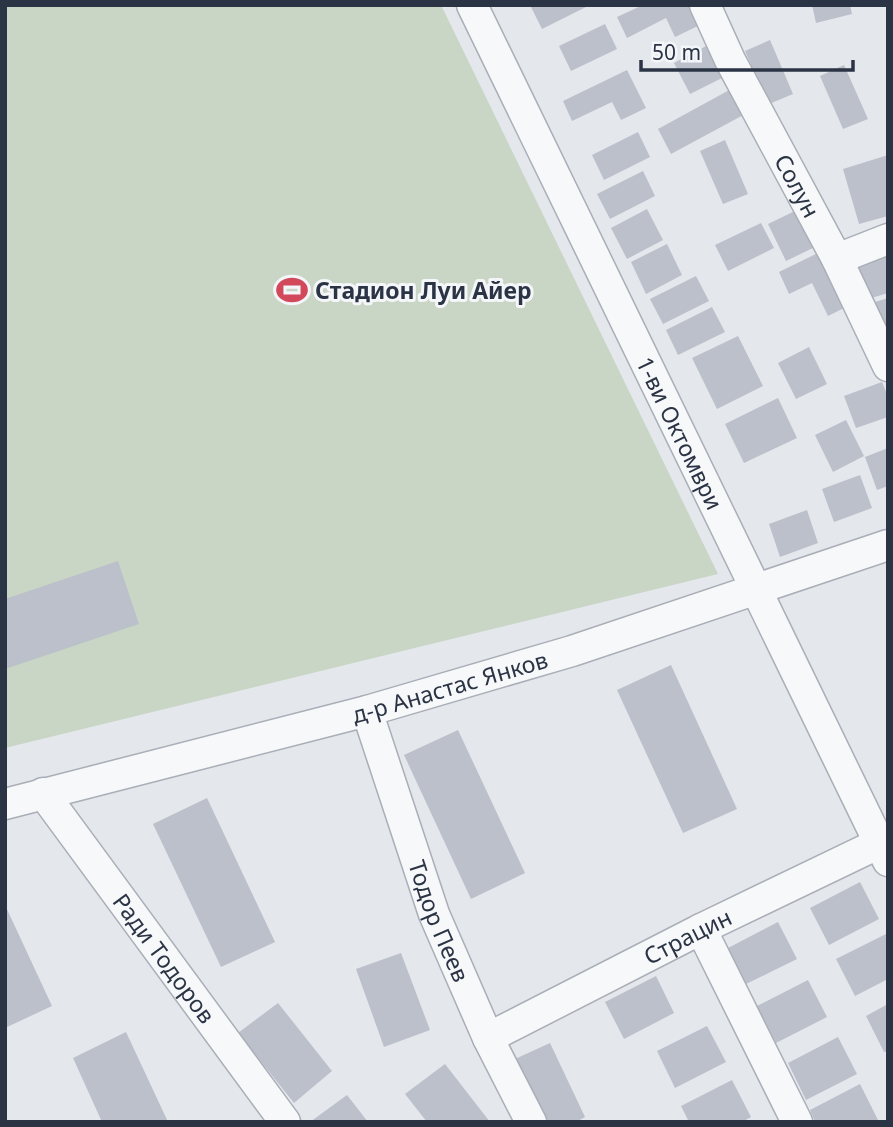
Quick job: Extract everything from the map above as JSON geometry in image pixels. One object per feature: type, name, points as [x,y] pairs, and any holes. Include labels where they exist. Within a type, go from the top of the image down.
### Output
[{"type":"street","name":"1-ви Октомври","points":[[472,5],[885,848]]},
{"type":"street","name":"Солун","points":[[705,5],[730,60],[837,258],[888,366]]},
{"type":"street","points":[[837,258],[888,239]]},
{"type":"street","name":"д-р Анастас Янков","points":[[5,804],[367,711],[757,591],[888,545]]},
{"type":"street","name":"Тодор Пеев","points":[[367,711],[434,914],[488,1038],[531,1122]]},
{"type":"street","name":"Ради Тодоров","points":[[43,793],[285,1122]]},
{"type":"street","name":"Страцин","points":[[488,1038],[701,929],[885,848]]},
{"type":"street","points":[[701,929],[797,1122]]},
{"type":"green space","name":"Стадион Луи Айер","points":[[5,5],[441,5],[718,574],[5,748]]},
{"type":"building","points":[[530,5],[590,5],[542,29]]},
{"type":"building","points":[[643,5],[691,5],[700,25],[675,37],[666,18],[627,38],[617,17]]},
{"type":"building","points":[[812,5],[850,5],[852,14],[816,23]]},
{"type":"building","points":[[605,24],[617,49],[571,71],[559,46]]},
{"type":"building","points":[[770,40],[793,94],[769,104],[745,51]]},
{"type":"building","points":[[710,44],[726,76],[690,94],[674,63]]},
{"type":"building","points":[[844,65],[868,119],[843,129],[820,76]]},
{"type":"building","points":[[627,70],[646,108],[621,120],[612,102],[572,121],[563,101]]},
{"type":"building","points":[[733,88],[747,113],[671,154],[658,129]]},
{"type":"building","points":[[638,132],[650,157],[604,180],[592,155]]},
{"type":"building","points":[[725,140],[748,194],[723,204],[700,151]]},
{"type":"building","points":[[888,155],[888,216],[859,224],[843,169]]},
{"type":"building","points":[[643,171],[655,196],[610,219],[597,194]]},
{"type":"building","points":[[647,209],[663,240],[627,259],[611,228]]},
{"type":"building","points":[[799,209],[817,246],[786,261],[768,224]]},
{"type":"building","points":[[761,223],[774,248],[728,271],[715,245]]},
{"type":"building","points":[[667,244],[682,275],[646,294],[631,262]]},
{"type":"building","points":[[822,251],[848,306],[828,316],[812,283],[789,294],[779,272]]},
{"type":"building","points":[[888,253],[888,293],[868,299],[857,263]]},
{"type":"building","points":[[696,276],[709,301],[663,324],[650,299]]},
{"type":"building","points":[[888,298],[888,341],[887,341],[875,302]]},
{"type":"building","points":[[712,307],[725,332],[678,355],[666,330]]},
{"type":"building","points":[[738,336],[763,386],[717,409],[692,358]]},
{"type":"building","points":[[809,347],[827,384],[796,399],[778,363]]},
{"type":"building","points":[[882,382],[888,397],[888,417],[856,428],[844,396]]},
{"type":"building","points":[[778,398],[797,438],[744,463],[725,424]]},
{"type":"building","points":[[846,420],[864,456],[833,472],[815,435]]},
{"type":"building","points":[[888,448],[888,486],[877,490],[865,457]]},
{"type":"building","points":[[860,475],[872,508],[834,522],[822,489]]},
{"type":"building","points":[[807,510],[818,543],[780,557],[769,524]]},
{"type":"building","points":[[118,561],[139,624],[5,669],[5,599]]},
{"type":"building","points":[[671,665],[737,809],[683,833],[617,690]]},
{"type":"building","points":[[458,730],[525,873],[471,899],[404,755]]},
{"type":"building","points":[[207,798],[275,942],[221,967],[153,824]]},
{"type":"building","points":[[860,882],[879,919],[829,945],[810,908]]},
{"type":"building","points":[[5,905],[52,1006],[5,1028]]},
{"type":"building","points":[[778,922],[797,959],[746,984],[728,948]]},
{"type":"building","points":[[886,934],[888,979],[855,996],[836,959]]},
{"type":"building","points":[[401,953],[430,1030],[384,1047],[356,969]]},
{"type":"building","points":[[656,976],[674,1013],[624,1039],[605,1002]]},
{"type":"building","points":[[808,980],[827,1017],[776,1043],[757,1006]]},
{"type":"building","points":[[278,1003],[332,1071],[294,1103],[238,1033]]},
{"type":"building","points":[[888,1004],[888,1051],[884,1052],[866,1016]]},
{"type":"building","points":[[707,1026],[726,1062],[675,1088],[657,1051]]},
{"type":"building","points":[[126,1032],[168,1122],[102,1122],[73,1058]]},
{"type":"building","points":[[838,1037],[857,1074],[806,1100],[788,1063]]},
{"type":"building","points":[[550,1043],[585,1117],[576,1122],[545,1122],[515,1059]]},
{"type":"building","points":[[445,1064],[490,1122],[427,1122],[405,1094]]},
{"type":"building","points":[[732,1080],[751,1117],[742,1122],[689,1122],[681,1106]]},
{"type":"building","points":[[860,1084],[879,1122],[815,1122],[810,1110]]},
{"type":"building","points":[[347,1095],[368,1122],[310,1122]]},
{"type":"place","name":"Стадион Луи Айер","points":[[292,290]]}]
